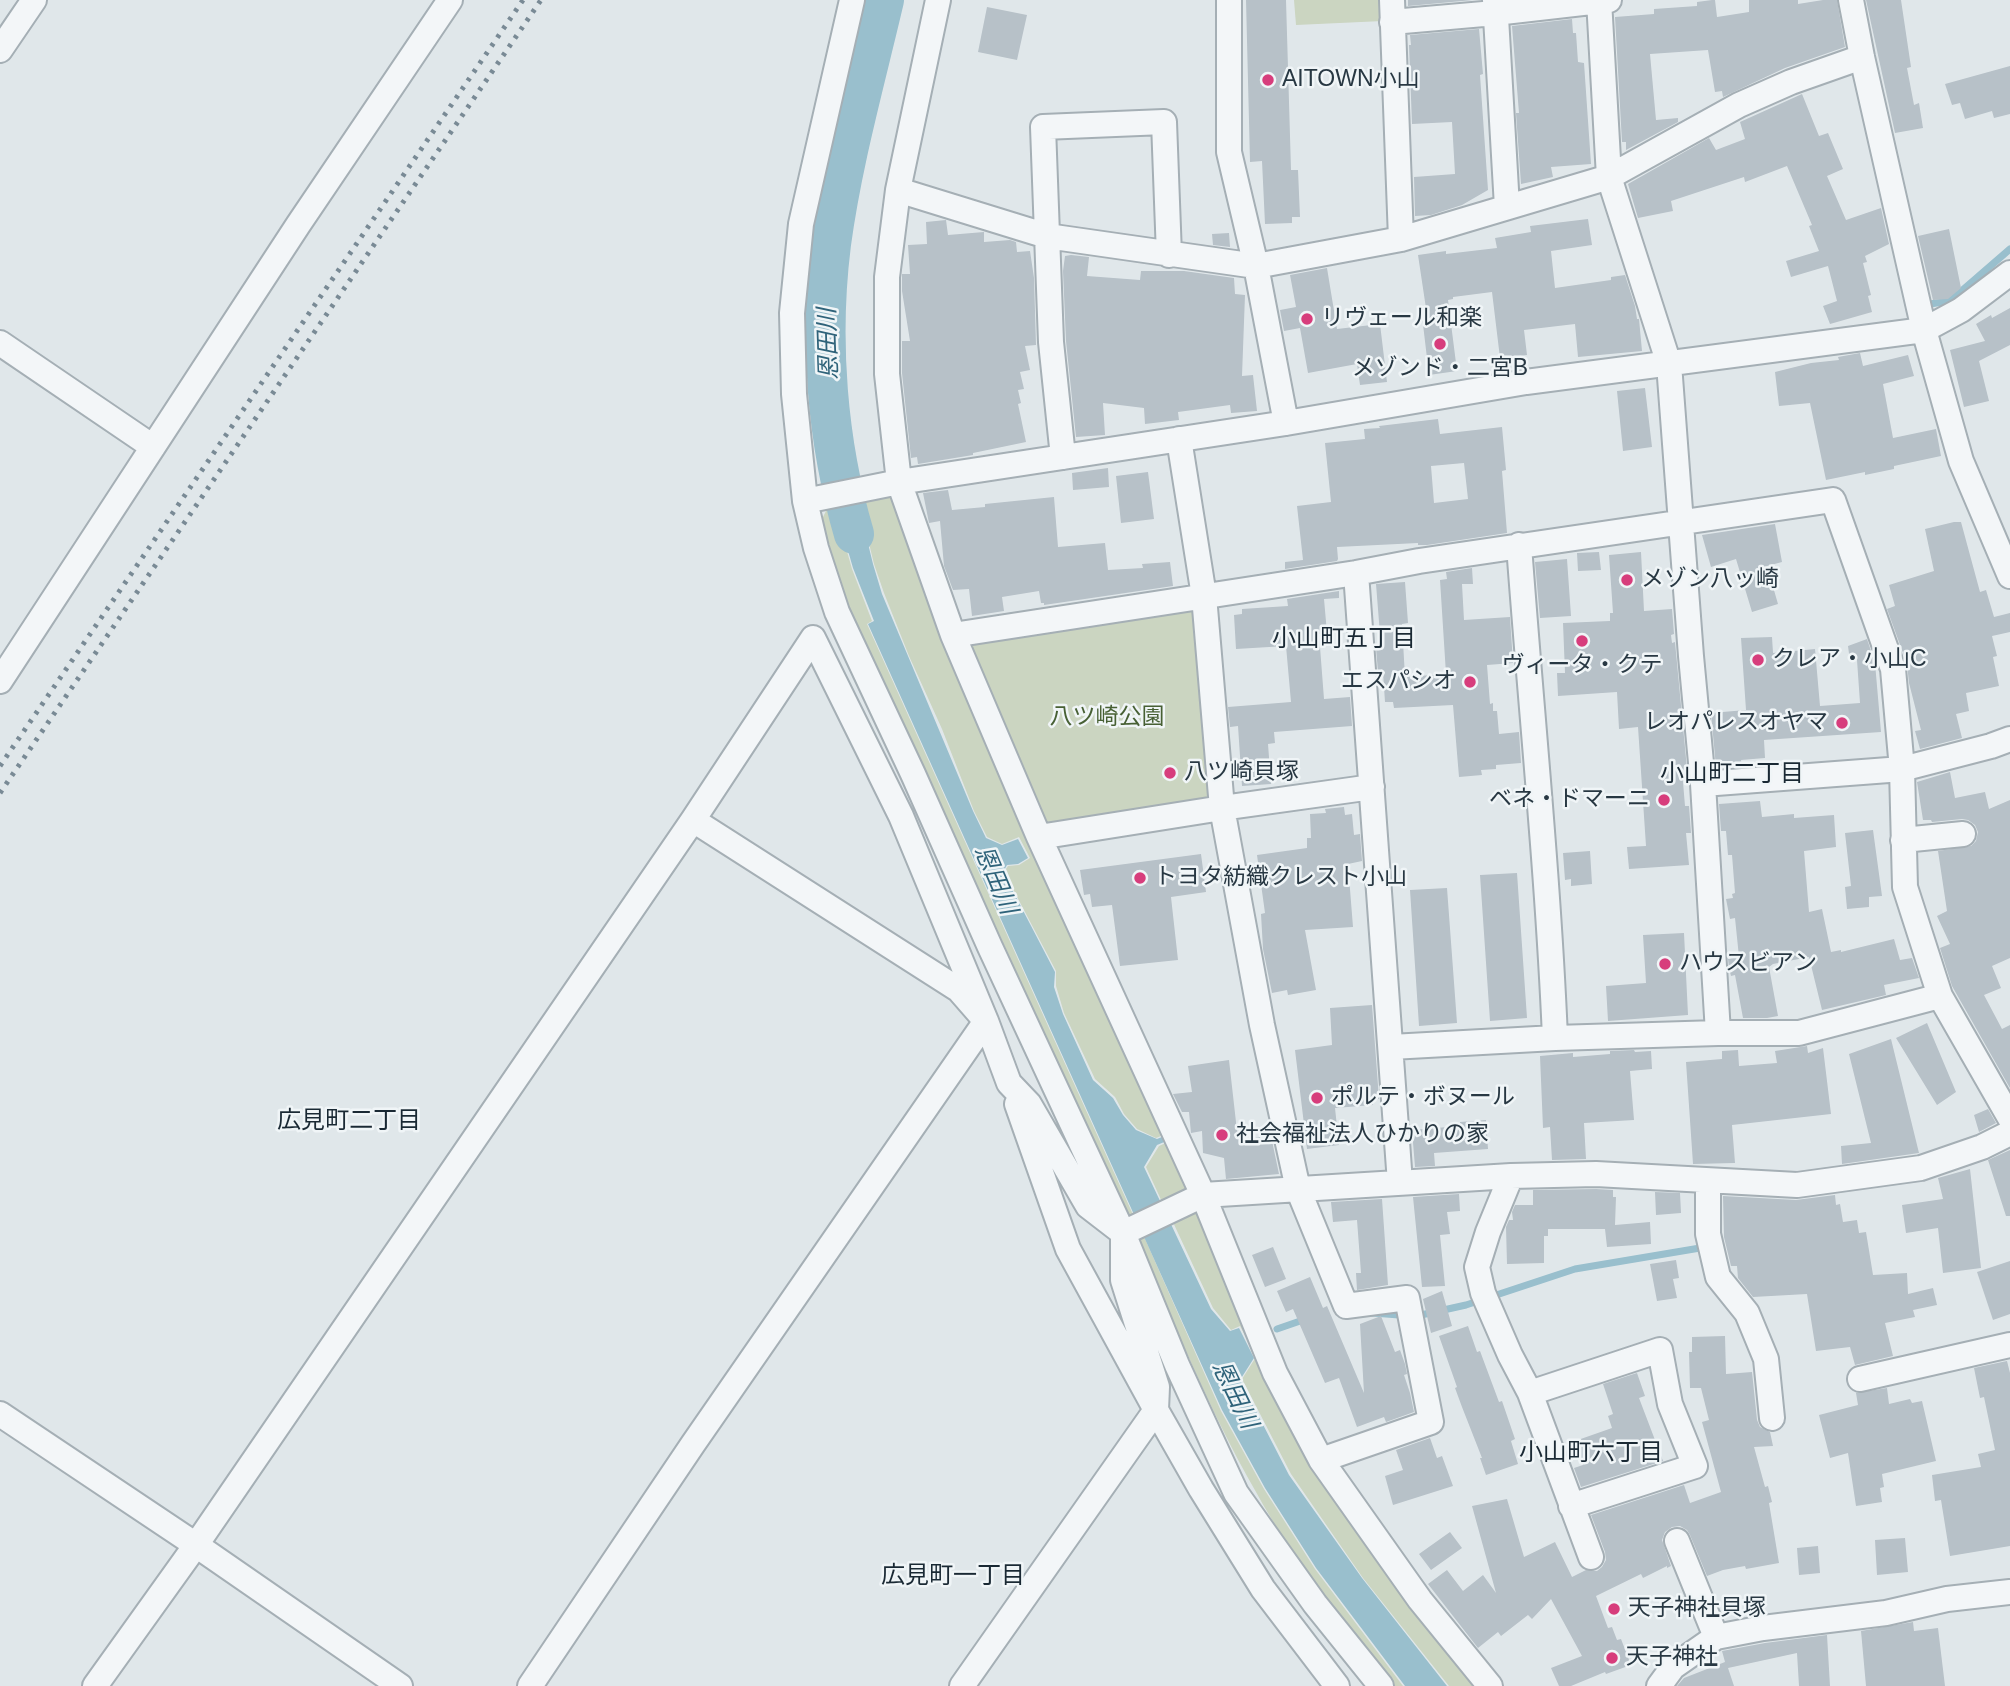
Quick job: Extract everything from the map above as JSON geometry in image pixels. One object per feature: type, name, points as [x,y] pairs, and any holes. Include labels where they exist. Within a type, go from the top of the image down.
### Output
[{"type":"street","points":[[0,50],[34,0]]},
{"type":"street","points":[[0,681],[298,225],[450,0]]},
{"type":"street","points":[[852,0],[802,224],[792,313],[794,394],[805,501],[816,548],[837,612],[1123,1233],[1177,1365],[1236,1493],[1315,1604],[1381,1686]]},
{"type":"street","points":[[938,0],[898,190],[887,277],[887,374],[899,482],[953,635],[1038,837],[1203,1195],[1275,1373],[1321,1460],[1420,1600],[1490,1686]]},
{"type":"street","points":[[1229,0],[1229,152],[1256,266],[1286,423]]},
{"type":"street","points":[[1401,239],[1392,11],[1602,0],[1609,177],[1670,364],[1703,784],[1718,1033]]},
{"type":"street","points":[[1851,0],[1924,330],[1961,461],[2010,576]]},
{"type":"street","points":[[1495,7],[1507,206]]},
{"type":"street","points":[[898,190],[1047,236],[1256,266],[1401,239],[1609,177],[1739,105],[1791,82],[1862,57]]},
{"type":"street","points":[[1063,457],[1051,342],[1043,127],[1164,122],[1169,255]]},
{"type":"street","points":[[805,501],[899,482],[1286,423],[1526,382],[1924,330],[1961,310],[2010,273]]},
{"type":"street","points":[[0,343],[153,447]]},
{"type":"street","points":[[1179,439],[1204,596],[1222,808],[1262,1025],[1298,1189],[1346,1306],[1407,1298],[1431,1422],[1321,1460]]},
{"type":"street","points":[[953,635],[1519,545],[1833,500],[1893,669],[1902,769],[1905,887],[1940,996],[2010,1118]]},
{"type":"street","points":[[1519,545],[1542,828],[1555,1038]]},
{"type":"street","points":[[1356,573],[1400,1183]]},
{"type":"street","points":[[95,1686],[196,1545],[693,820],[813,638],[901,816],[986,1021],[1068,1249],[1201,1489],[1263,1590],[1338,1686]]},
{"type":"street","points":[[1703,784],[1902,769],[2010,739]]},
{"type":"street","points":[[1038,837],[1372,787]]},
{"type":"street","points":[[693,820],[959,990],[986,1021]]},
{"type":"street","points":[[1903,841],[1963,834]]},
{"type":"street","points":[[1391,1047],[1555,1038],[1799,1033],[1940,996]]},
{"type":"street","points":[[530,1686],[693,1444],[986,1021]]},
{"type":"street","points":[[1009,1083],[1029,1104],[1088,1206],[1123,1233]]},
{"type":"street","points":[[1123,1233],[1203,1195],[1511,1176],[1596,1174],[1797,1185],[1921,1168],[1982,1147],[2010,1133]]},
{"type":"street","points":[[1511,1176],[1477,1267],[1486,1303],[1530,1393],[1591,1557]]},
{"type":"street","points":[[1708,1181],[1708,1234],[1718,1277],[1747,1313],[1766,1359],[1772,1418]]},
{"type":"street","points":[[962,1686],[1156,1410],[1157,1388],[1123,1280],[1123,1233]]},
{"type":"street","points":[[1860,1379],[2010,1345]]},
{"type":"street","points":[[1530,1393],[1660,1350],[1670,1404],[1695,1466],[1571,1506]]},
{"type":"street","points":[[0,1414],[400,1686]]},
{"type":"street","points":[[1677,1541],[1716,1637]]},
{"type":"street","points":[[1659,1686],[1672,1667],[1716,1637],[2010,1592]]},
{"type":"green space","points":[[1294,0],[1382,0],[1383,21],[1296,25]]},
{"type":"green space","points":[[889,495],[898,510],[1166,1134],[1156,1138],[1137,1129],[1124,1114],[1115,1097],[1095,1079],[1064,1013],[1056,986],[1056,971],[1004,872],[1008,866],[1019,865],[1030,858],[1019,837],[1002,844],[987,837],[974,811],[874,564],[859,502]]},
{"type":"green space","points":[[835,509],[852,569],[872,621],[867,624],[1135,1219],[1129,1221],[986,905],[857,631],[822,519],[826,511]]},
{"type":"green space","name":"八ツ崎公園","points":[[1193,608],[1210,800],[1046,823],[968,644]]},
{"type":"green space","points":[[1170,1141],[1191,1191],[1163,1204],[1146,1167],[1159,1146]]},
{"type":"green space","points":[[1199,1205],[1260,1351],[1484,1686],[1449,1686],[1363,1578],[1291,1474],[1242,1379],[1256,1357],[1240,1326],[1231,1330],[1213,1308],[1171,1218]]},
{"type":"green space","points":[[1142,1232],[1221,1411],[1264,1489],[1315,1569],[1403,1686],[1392,1686],[1381,1672],[1315,1584],[1270,1516],[1239,1461],[1192,1365],[1136,1235]]},
{"type":"water","points":[[858,503],[882,594],[973,811],[986,838],[1002,845],[1018,839],[1028,858],[1018,864],[1007,865],[1003,872],[1055,972],[1054,987],[1063,1014],[1093,1080],[1113,1098],[1136,1130],[1157,1139],[1167,1135],[1169,1140],[1157,1145],[1144,1167],[1211,1309],[1230,1331],[1239,1328],[1254,1358],[1240,1380],[1289,1475],[1362,1578],[1447,1686],[1405,1686],[1316,1568],[1265,1488],[1222,1410],[868,624],[874,621],[853,568],[836,509]]},
{"type":"building","name":"AITOWN小山","points":[[1246,0],[1286,0],[1291,170],[1298,170],[1300,217],[1292,217],[1292,223],[1265,224],[1262,161],[1250,162]]},
{"type":"building","points":[[1408,0],[1473,0],[1408,6]]},
{"type":"building","points":[[1715,0],[1717,17],[1749,12],[1749,0],[1798,0],[1798,4],[1837,0],[1845,47],[1785,68],[1723,97],[1722,91],[1715,92],[1708,50],[1650,54],[1656,120],[1678,118],[1678,122],[1626,150],[1626,142],[1622,142],[1615,17],[1654,14],[1654,9],[1697,6],[1697,2]]},
{"type":"building","points":[[1866,0],[1901,0],[1911,67],[1907,68],[1914,105],[1919,103],[1923,128],[1895,133]]},
{"type":"building","points":[[987,7],[1027,15],[1017,60],[978,52]]},
{"type":"building","points":[[1572,19],[1578,62],[1584,63],[1591,164],[1551,167],[1553,177],[1521,184],[1512,26]]},
{"type":"building","points":[[1479,29],[1488,190],[1462,205],[1431,215],[1415,216],[1414,177],[1455,174],[1452,122],[1412,124],[1410,35]]},
{"type":"building","points":[[2010,66],[2010,114],[1994,118],[1992,111],[1965,119],[1960,103],[1952,105],[1945,84]]},
{"type":"building","points":[[1802,94],[1819,136],[1828,133],[1843,169],[1827,176],[1846,220],[1881,208],[1889,244],[1865,256],[1867,262],[1863,263],[1872,312],[1830,324],[1823,306],[1837,301],[1828,266],[1791,277],[1786,261],[1819,251],[1809,226],[1812,225],[1787,166],[1745,182],[1744,177],[1671,201],[1673,211],[1638,218],[1628,184],[1709,138],[1716,150],[1745,139],[1740,122]]},
{"type":"building","points":[[1588,219],[1592,245],[1551,251],[1555,288],[1611,280],[1611,277],[1625,275],[1639,319],[1642,351],[1578,357],[1575,324],[1524,330],[1527,355],[1500,358],[1492,292],[1448,300],[1457,371],[1429,375],[1422,316],[1427,315],[1418,255],[1497,248],[1495,238],[1531,232],[1530,226]]},
{"type":"building","points":[[946,220],[948,235],[984,232],[984,242],[1010,240],[1016,242],[1017,252],[1030,251],[1034,278],[1036,345],[1025,346],[1030,370],[1020,372],[1024,389],[1018,390],[1021,403],[1018,404],[1026,442],[973,455],[918,464],[917,457],[911,458],[902,373],[902,341],[910,341],[902,274],[910,274],[908,245],[927,244],[926,222]]},
{"type":"building","points":[[1949,229],[1961,288],[1948,299],[1933,300],[1918,236]]},
{"type":"building","points":[[1229,233],[1230,247],[1213,245],[1212,234]]},
{"type":"building","points":[[1065,256],[1089,257],[1087,276],[1140,280],[1141,271],[1184,271],[1234,278],[1235,294],[1245,295],[1242,376],[1253,375],[1257,411],[1231,413],[1230,405],[1178,412],[1179,420],[1145,424],[1144,408],[1103,403],[1105,435],[1076,437],[1066,341],[1063,271]]},
{"type":"building","name":"リヴェール和楽","points":[[1327,268],[1337,329],[1380,324],[1387,382],[1360,385],[1357,364],[1308,373],[1300,328],[1284,331],[1280,310],[1296,307],[1290,275]]},
{"type":"building","points":[[2010,308],[2010,345],[1979,361],[1989,401],[1964,407],[1950,350],[1985,341],[1976,324]]},
{"type":"building","points":[[1860,353],[1863,366],[1908,355],[1914,376],[1883,384],[1893,438],[1936,429],[1941,456],[1894,466],[1894,469],[1826,480],[1810,403],[1779,406],[1775,372],[1811,363],[1839,360],[1838,357]]},
{"type":"building","points":[[1645,388],[1652,447],[1623,451],[1617,391]]},
{"type":"building","points":[[1438,419],[1440,434],[1502,427],[1507,533],[1427,545],[1418,543],[1337,547],[1337,561],[1285,569],[1285,562],[1303,560],[1297,506],[1331,502],[1325,443],[1365,439],[1364,429],[1380,428],[1379,426]],"holes":[[[1464,463],[1468,499],[1434,503],[1431,466]]]},
{"type":"building","points":[[1108,468],[1109,487],[1073,490],[1072,473]]},
{"type":"building","points":[[1148,472],[1154,519],[1121,523],[1116,476]]},
{"type":"building","points":[[948,490],[952,510],[1054,497],[1058,547],[1105,543],[1108,570],[1143,568],[1142,564],[1170,562],[1173,586],[1044,605],[1041,603],[1039,591],[1002,597],[1004,611],[972,616],[969,589],[953,590],[944,566],[940,521],[929,523],[923,493]]},
{"type":"building","points":[[1961,522],[1980,592],[1986,590],[1994,617],[2010,613],[2010,632],[1992,636],[1997,656],[1993,657],[1999,686],[1966,693],[1969,711],[1956,714],[1962,738],[1920,749],[1915,731],[1921,730],[1907,664],[1887,609],[1895,606],[1889,585],[1934,571],[1925,529]]},
{"type":"building","points":[[1775,524],[1782,562],[1767,566],[1778,604],[1752,612],[1736,559],[1711,567],[1702,535]]},
{"type":"building","points":[[1599,552],[1601,570],[1578,571],[1577,553]]},
{"type":"building","points":[[1641,552],[1644,611],[1672,609],[1674,634],[1671,635],[1672,643],[1675,642],[1687,769],[1682,770],[1685,806],[1689,806],[1691,833],[1686,833],[1689,865],[1629,869],[1627,847],[1646,846],[1638,727],[1619,729],[1617,692],[1558,696],[1557,673],[1565,673],[1563,623],[1610,621],[1610,613],[1613,613],[1609,555]]},
{"type":"building","points":[[1567,559],[1571,616],[1540,618],[1535,562]]},
{"type":"building","points":[[1472,568],[1473,584],[1462,584],[1464,620],[1510,617],[1513,663],[1487,665],[1490,704],[1493,703],[1493,711],[1497,711],[1499,734],[1519,732],[1521,763],[1496,765],[1496,769],[1481,770],[1482,775],[1459,777],[1453,705],[1394,708],[1393,702],[1385,702],[1383,672],[1378,672],[1376,648],[1381,647],[1376,584],[1405,582],[1408,623],[1402,624],[1405,677],[1446,674],[1440,580],[1447,579],[1446,572]]},
{"type":"building","points":[[1339,591],[1339,598],[1324,599],[1327,633],[1319,634],[1324,699],[1350,697],[1352,726],[1274,732],[1275,743],[1268,744],[1271,784],[1242,786],[1238,726],[1230,727],[1228,707],[1291,702],[1286,646],[1236,649],[1234,615],[1242,614],[1242,609],[1288,606],[1287,599]]},
{"type":"building","points":[[1772,637],[1773,653],[1815,649],[1820,706],[1860,703],[1857,660],[1850,661],[1848,646],[1867,639],[1875,663],[1881,732],[1764,740],[1765,758],[1741,760],[1742,766],[1716,767],[1711,713],[1746,710],[1741,638]]},
{"type":"building","points":[[1950,772],[1955,798],[1985,792],[1989,809],[2010,800],[2010,958],[1992,966],[2001,988],[1984,995],[2002,1029],[2010,1025],[2010,1088],[1952,986],[1940,948],[1950,944],[1937,916],[1947,911],[1938,851],[1971,846],[1976,841],[1978,832],[1975,825],[1968,820],[1923,820],[1917,782]]},
{"type":"building","points":[[1760,801],[1762,817],[1794,814],[1794,818],[1834,815],[1836,847],[1804,851],[1809,912],[1822,909],[1831,952],[1894,939],[1900,960],[1912,958],[1919,978],[1884,985],[1886,995],[1822,1010],[1809,957],[1773,964],[1769,967],[1778,1016],[1743,1018],[1735,975],[1731,976],[1729,968],[1728,959],[1739,957],[1735,918],[1730,919],[1726,899],[1733,898],[1732,894],[1735,893],[1732,855],[1728,855],[1726,831],[1721,831],[1719,804]]},
{"type":"building","points":[[1344,807],[1345,815],[1352,814],[1354,835],[1360,834],[1362,861],[1348,864],[1353,927],[1305,930],[1316,990],[1288,995],[1287,990],[1272,993],[1263,949],[1261,914],[1265,913],[1257,855],[1307,848],[1307,838],[1311,838],[1310,814],[1326,813],[1325,809]]},
{"type":"building","points":[[1873,830],[1882,896],[1869,897],[1869,907],[1847,909],[1845,887],[1851,886],[1845,833]]},
{"type":"building","points":[[1590,851],[1592,884],[1571,886],[1571,879],[1565,880],[1563,853]]},
{"type":"building","points":[[1201,854],[1206,892],[1171,897],[1178,960],[1120,966],[1112,905],[1092,907],[1090,894],[1084,895],[1080,870]]},
{"type":"building","points":[[1517,873],[1527,1018],[1490,1021],[1480,875]]},
{"type":"building","points":[[1447,888],[1457,1023],[1419,1026],[1410,890]]},
{"type":"building","name":"ハウスビアン","points":[[1684,933],[1688,1015],[1608,1021],[1606,986],[1646,983],[1643,935]]},
{"type":"building","points":[[1372,1005],[1379,1099],[1372,1100],[1373,1105],[1335,1108],[1339,1145],[1307,1149],[1295,1050],[1332,1045],[1330,1008]]},
{"type":"building","points":[[1927,1023],[1956,1092],[1937,1105],[1896,1038]]},
{"type":"building","points":[[1891,1039],[1919,1153],[1842,1164],[1841,1146],[1871,1143],[1849,1054]]},
{"type":"building","points":[[1807,1046],[1808,1053],[1823,1048],[1831,1114],[1732,1125],[1735,1163],[1693,1164],[1686,1062],[1722,1059],[1722,1051],[1738,1050],[1739,1066],[1777,1063],[1775,1051]]},
{"type":"building","points":[[1634,1050],[1651,1051],[1652,1069],[1630,1071],[1634,1120],[1584,1123],[1586,1159],[1552,1160],[1550,1127],[1543,1128],[1540,1056],[1573,1053],[1573,1057]]},
{"type":"building","points":[[1229,1060],[1237,1131],[1244,1130],[1245,1139],[1260,1137],[1261,1143],[1272,1141],[1279,1174],[1226,1179],[1224,1158],[1203,1153],[1202,1131],[1191,1133],[1189,1112],[1182,1112],[1173,1094],[1192,1092],[1188,1066]]},
{"type":"building","points":[[1988,1109],[1996,1123],[1979,1132],[1974,1115]]},
{"type":"building","points":[[1486,1120],[1488,1149],[1434,1153],[1435,1166],[1415,1167],[1412,1130],[1460,1126],[1460,1122]]},
{"type":"building","points":[[2010,1150],[2010,1216],[2006,1216],[1988,1160]]},
{"type":"building","points":[[1970,1169],[1981,1268],[1943,1273],[1938,1228],[1906,1233],[1902,1205],[1943,1199],[1938,1178]]},
{"type":"building","points":[[1533,1190],[1613,1190],[1613,1197],[1616,1197],[1615,1225],[1650,1222],[1651,1244],[1607,1247],[1605,1229],[1548,1229],[1548,1236],[1544,1236],[1544,1263],[1507,1264],[1506,1227],[1509,1220],[1513,1220],[1515,1205],[1533,1205]]},
{"type":"building","points":[[1655,1192],[1680,1193],[1681,1213],[1656,1215]]},
{"type":"building","points":[[1459,1194],[1460,1211],[1447,1212],[1450,1234],[1440,1235],[1445,1286],[1422,1287],[1413,1197]]},
{"type":"building","points":[[1835,1195],[1836,1205],[1840,1204],[1843,1222],[1857,1220],[1859,1233],[1866,1232],[1873,1275],[1907,1273],[1908,1294],[1933,1288],[1937,1305],[1913,1310],[1915,1317],[1885,1323],[1893,1356],[1855,1365],[1850,1347],[1816,1351],[1807,1294],[1753,1297],[1738,1278],[1737,1266],[1731,1266],[1724,1237],[1723,1196],[1796,1200]]},
{"type":"building","points":[[1382,1199],[1388,1285],[1357,1290],[1356,1273],[1361,1273],[1357,1220],[1333,1222],[1331,1202]]},
{"type":"building","points":[[1273,1247],[1286,1279],[1265,1287],[1252,1255]]},
{"type":"building","points":[[1676,1260],[1679,1278],[1673,1279],[1677,1298],[1657,1301],[1650,1264]]},
{"type":"building","points":[[2010,1261],[2010,1314],[1993,1320],[1977,1272]]},
{"type":"building","points":[[1310,1277],[1323,1308],[1327,1306],[1364,1393],[1360,1324],[1381,1316],[1395,1352],[1400,1350],[1405,1364],[1407,1374],[1404,1375],[1414,1412],[1386,1422],[1384,1417],[1357,1427],[1339,1378],[1325,1383],[1293,1309],[1286,1312],[1277,1291]]},
{"type":"building","points":[[1442,1291],[1452,1326],[1431,1333],[1423,1299]]},
{"type":"building","points":[[1468,1326],[1499,1402],[1502,1401],[1515,1439],[1511,1441],[1518,1464],[1486,1475],[1439,1336]]},
{"type":"building","points":[[1725,1336],[1726,1374],[1752,1372],[1757,1420],[1760,1427],[1770,1432],[1773,1446],[1754,1447],[1772,1502],[1769,1503],[1779,1563],[1746,1569],[1745,1566],[1707,1576],[1687,1530],[1680,1526],[1672,1527],[1665,1532],[1662,1540],[1671,1566],[1643,1578],[1641,1574],[1596,1596],[1608,1628],[1612,1627],[1617,1640],[1621,1639],[1631,1665],[1571,1686],[1559,1686],[1551,1668],[1582,1656],[1551,1599],[1532,1619],[1528,1615],[1501,1636],[1498,1632],[1478,1648],[1428,1584],[1447,1570],[1463,1591],[1483,1575],[1496,1593],[1472,1506],[1507,1499],[1524,1557],[1555,1542],[1572,1577],[1586,1570],[1597,1571],[1606,1560],[1591,1515],[1684,1485],[1690,1503],[1721,1492],[1702,1422],[1709,1420],[1701,1388],[1690,1388],[1689,1352],[1692,1352],[1692,1337]]},
{"type":"building","points":[[2007,1361],[2010,1373],[2010,1546],[1950,1556],[1941,1500],[1935,1501],[1932,1475],[1981,1467],[1978,1454],[1995,1450],[1984,1397],[1980,1398],[1974,1368]]},
{"type":"building","points":[[1637,1373],[1645,1396],[1639,1398],[1663,1461],[1581,1487],[1574,1468],[1583,1465],[1575,1441],[1612,1428],[1608,1416],[1613,1414],[1603,1384]]},
{"type":"building","points":[[1887,1388],[1889,1404],[1910,1399],[1912,1403],[1922,1401],[1936,1461],[1882,1474],[1882,1502],[1856,1506],[1848,1453],[1830,1458],[1819,1415],[1858,1405],[1856,1393]]},
{"type":"building","points":[[1430,1438],[1437,1458],[1442,1456],[1453,1486],[1393,1505],[1385,1476],[1403,1470],[1396,1450]]},
{"type":"building","points":[[1450,1532],[1462,1548],[1431,1570],[1419,1554]]},
{"type":"building","points":[[1905,1538],[1908,1572],[1877,1575],[1875,1540]]},
{"type":"building","points":[[1818,1546],[1820,1573],[1799,1575],[1797,1548]]},
{"type":"building","points":[[1913,1622],[1914,1631],[1938,1628],[1945,1686],[1866,1686],[1861,1631]]},
{"type":"building","points":[[1827,1635],[1830,1686],[1799,1686],[1797,1653],[1728,1668],[1734,1686],[1677,1686],[1684,1678],[1725,1662],[1722,1651]]},
{"type":"waterway","name":"恩田川","points":[[854,534],[837,463],[828,390],[827,280],[841,183],[884,0]]},
{"type":"waterway","points":[[1930,304],[1950,301],[2010,249]]},
{"type":"waterway","points":[[1373,1313],[1421,1315],[1466,1305],[1575,1269],[1706,1247]]},
{"type":"waterway","points":[[1277,1329],[1306,1319]]},
{"type":"railway","points":[[0,766],[523,0]]},
{"type":"railway","points":[[0,793],[541,0]]},
{"type":"place","name":"AITOWN小山","points":[[1268,80]]},
{"type":"place","name":"リヴェール和楽","points":[[1307,319]]},
{"type":"place","name":"メゾンド・二宮B","points":[[1440,344]]},
{"type":"place","name":"メゾン八ッ崎","points":[[1627,580]]},
{"type":"place","name":"ヴィータ・クテ","points":[[1582,641]]},
{"type":"place","name":"クレア・小山C","points":[[1758,660]]},
{"type":"place","name":"エスパシオ","points":[[1470,682]]},
{"type":"place","name":"レオパレスオヤマ","points":[[1842,723]]},
{"type":"place","name":"八ツ崎貝塚","points":[[1170,773]]},
{"type":"place","name":"ベネ・ドマーニ","points":[[1664,800]]},
{"type":"place","name":"トヨタ紡織クレスト小山","points":[[1140,878]]},
{"type":"place","name":"ハウスビアン","points":[[1665,964]]},
{"type":"place","name":"ポルテ・ボヌール","points":[[1317,1098]]},
{"type":"place","name":"社会福祉法人ひかりの家","points":[[1222,1135]]},
{"type":"place","name":"天子神社貝塚","points":[[1614,1609]]},
{"type":"place","name":"天子神社","points":[[1612,1658]]},
{"type":"district","name":"小山町五丁目","points":[[1344,639]]},
{"type":"district","name":"小山町二丁目","points":[[1732,774]]},
{"type":"district","name":"広見町二丁目","points":[[349,1121]]},
{"type":"district","name":"小山町六丁目","points":[[1591,1453]]},
{"type":"district","name":"広見町一丁目","points":[[953,1576]]}]
